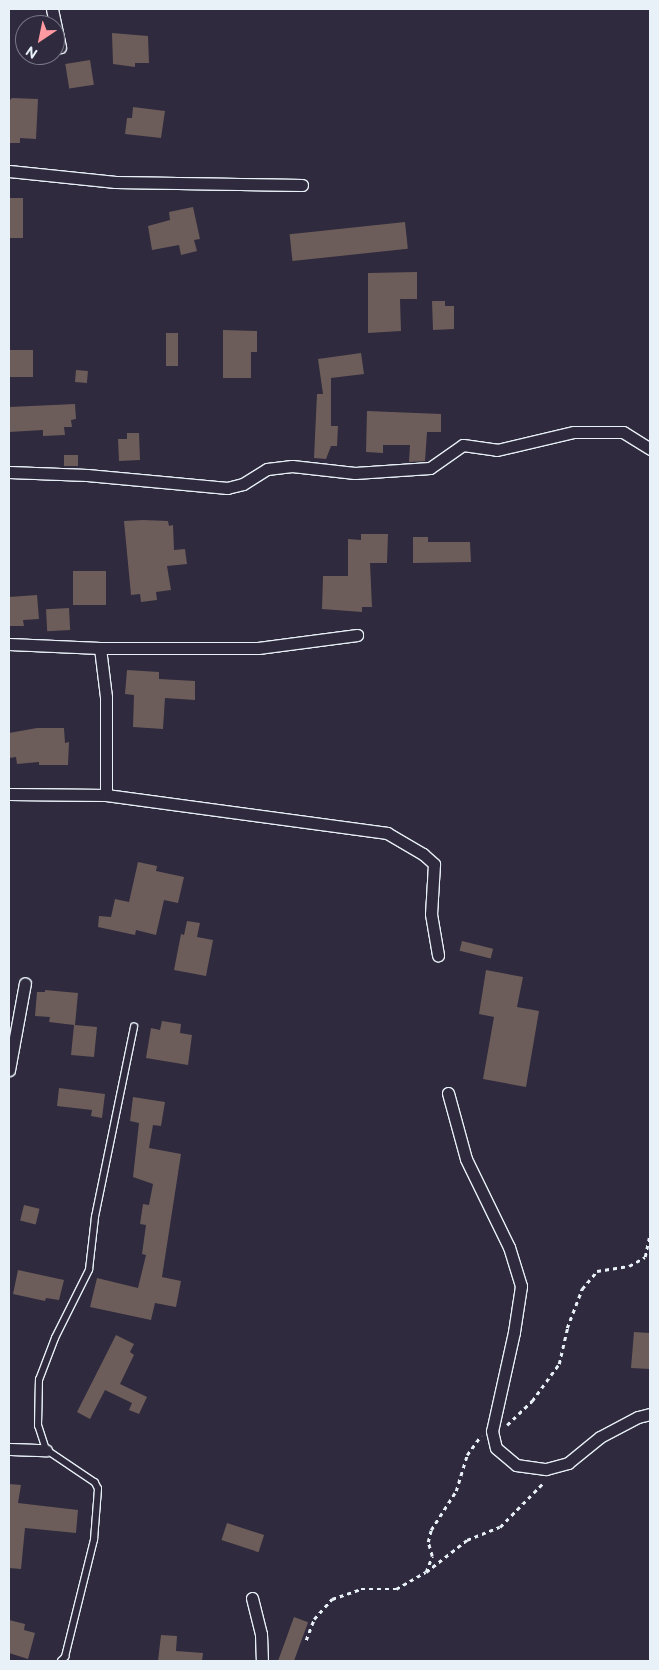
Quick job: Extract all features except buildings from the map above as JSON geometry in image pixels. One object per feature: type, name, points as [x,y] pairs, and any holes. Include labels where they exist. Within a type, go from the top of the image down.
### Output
[{"type":"street","points":[[9,171],[115,182],[302,185]]},
{"type":"street","points":[[9,472],[87,475],[226,488],[243,484],[267,469],[292,466],[355,473],[430,468],[463,445],[497,450],[574,432],[623,432],[650,449]]},
{"type":"street","points":[[9,644],[100,648],[258,648],[357,635]]},
{"type":"street","points":[[100,648],[106,696],[106,795]]},
{"type":"street","points":[[9,794],[106,795],[387,833],[423,854],[434,864],[431,914],[438,955]]},
{"type":"street","points":[[9,1070],[25,983]]},
{"type":"street","points":[[448,1093],[466,1159],[509,1248],[521,1286],[514,1332],[492,1431],[496,1448],[516,1465],[546,1469],[568,1463],[600,1438],[638,1417],[650,1414]]},
{"type":"street","points":[[9,1449],[46,1450]]},
{"type":"street","points":[[252,1598],[261,1634],[262,1661]]},
{"type":"lane","points":[[61,1661],[64,1657],[94,1540],[98,1489],[95,1483],[46,1450],[38,1426],[39,1380],[55,1338],[89,1270],[95,1218],[134,1026]]},
{"type":"path","points":[[426,1572],[432,1556],[428,1542],[431,1530],[456,1491],[467,1455],[481,1436],[511,1424],[559,1364],[567,1328],[582,1289],[597,1271],[629,1266],[645,1257],[650,1233]]},
{"type":"path","points":[[306,1640],[314,1619],[332,1598],[361,1589],[396,1589],[426,1572],[467,1540],[500,1527],[537,1488],[568,1463]]}]
